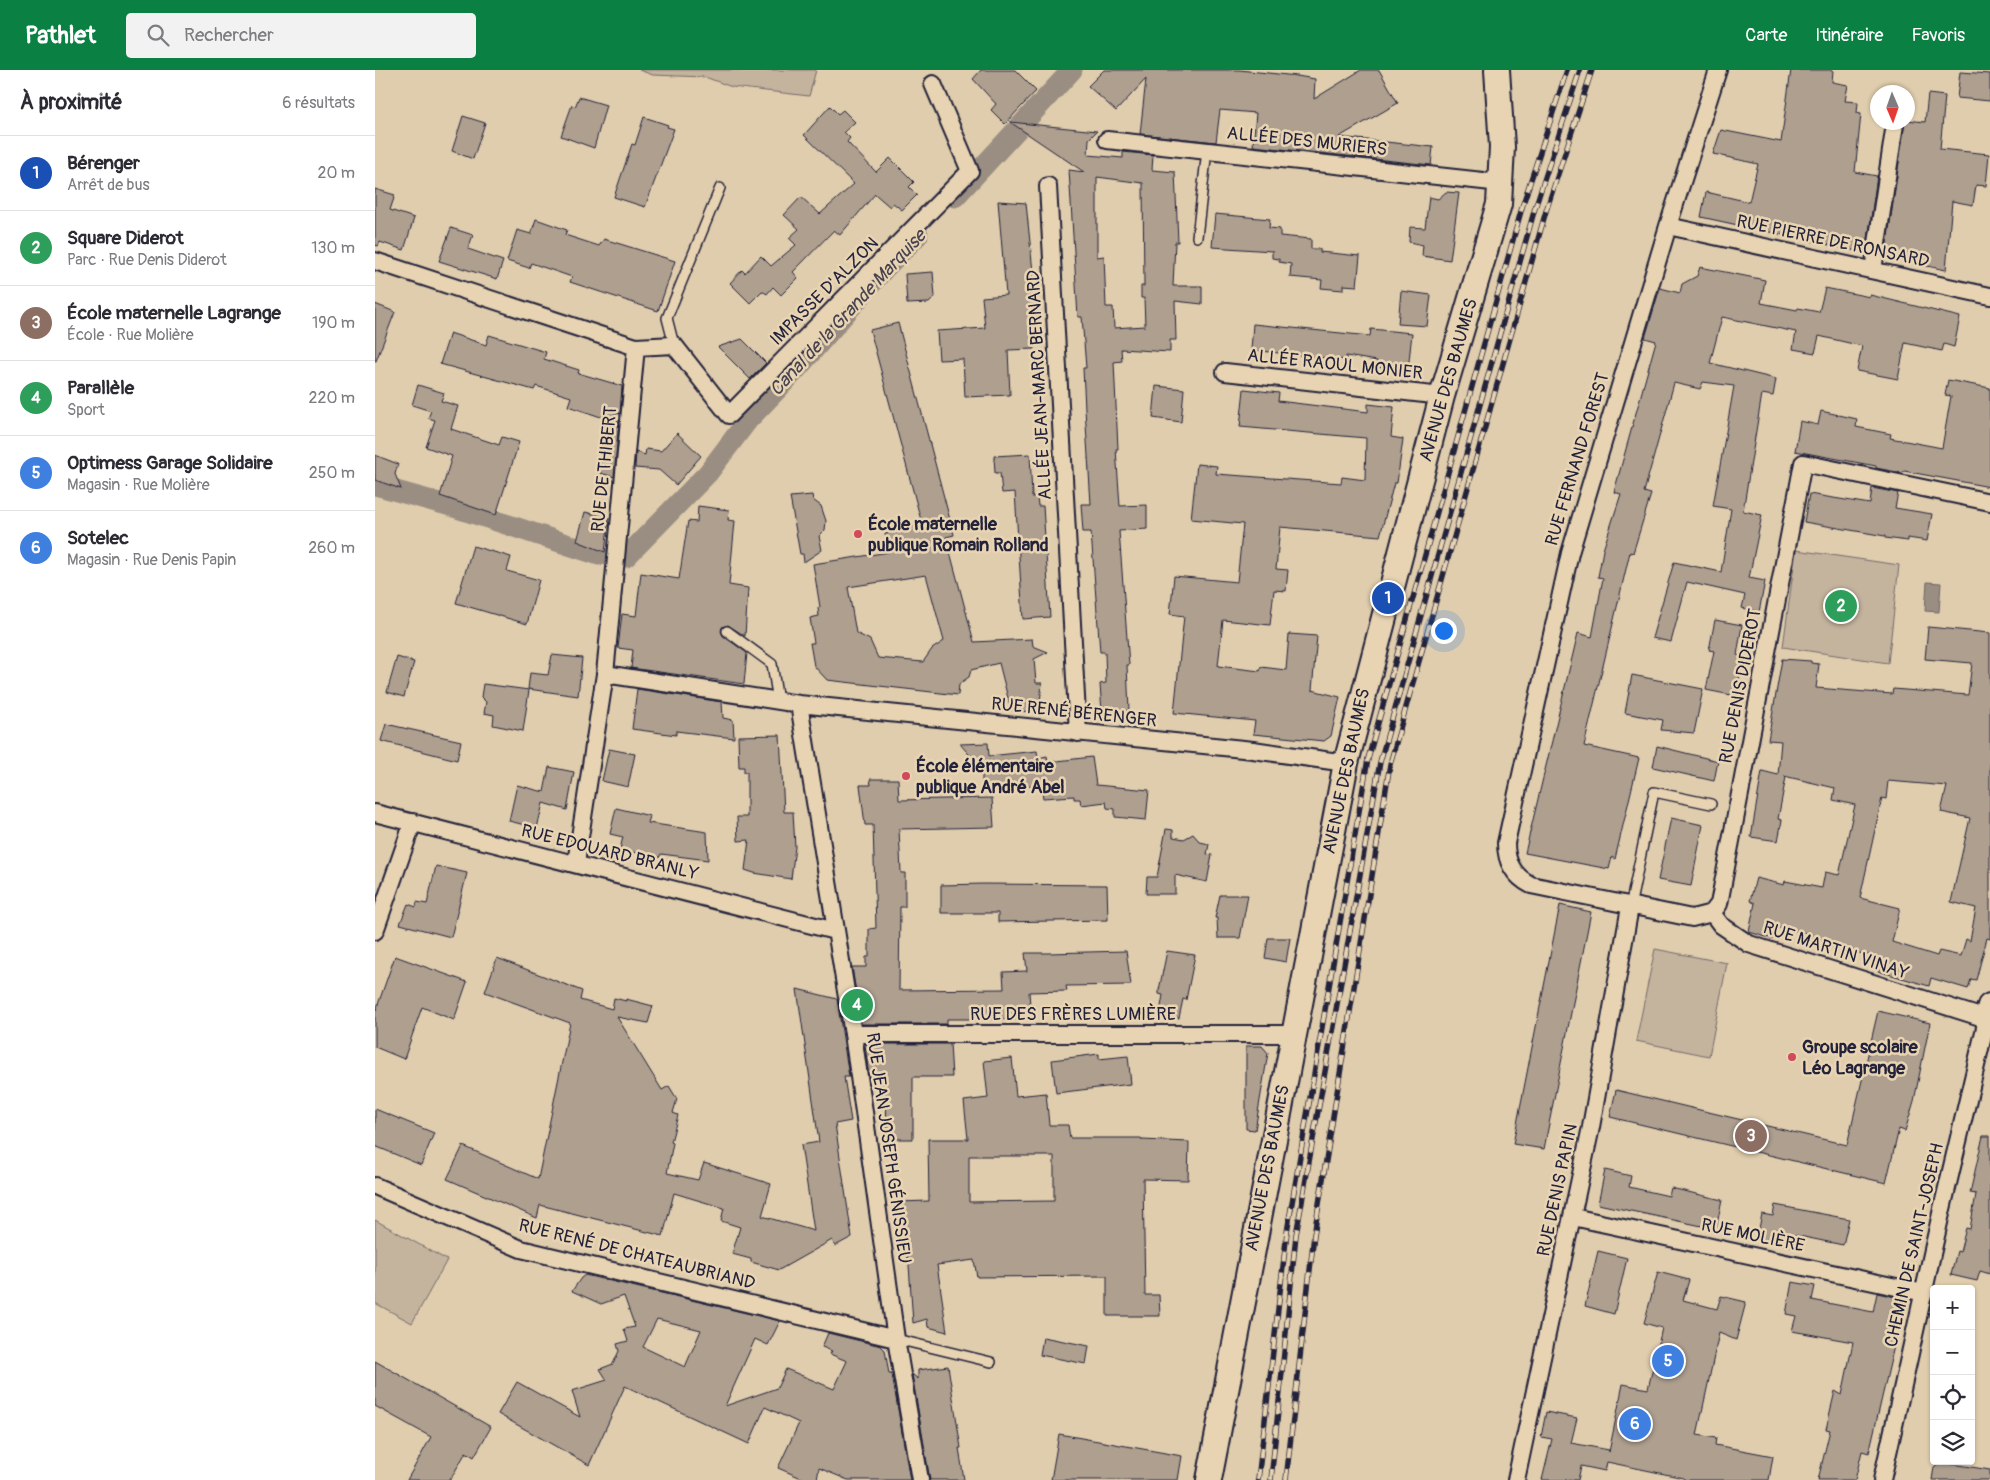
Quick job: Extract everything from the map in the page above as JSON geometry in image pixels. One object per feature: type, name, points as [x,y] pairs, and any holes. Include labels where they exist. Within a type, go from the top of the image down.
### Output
[{"type":"street","name":"AVENUE DES BAUMES","points":[[1209,1480],[1346,763],[1441,396],[1488,248],[1499,204],[1501,183],[1497,70]]},
{"type":"street","name":"RUE FERNAND FOREST","points":[[1630,907],[1531,885],[1519,879],[1509,866],[1506,855],[1506,843],[1570,553],[1668,226],[1718,70]]},
{"type":"street","name":"IMPASSE D'ALZON","points":[[674,345],[729,415],[970,171],[933,84]]},
{"type":"street","points":[[1873,270],[1894,130]]},
{"type":"street","name":"ALLÉE DES MURIERS","points":[[1107,140],[1501,183]]},
{"type":"street","name":"ALLÉE JEAN-MARC BERNARD","points":[[1048,186],[1078,733]]},
{"type":"street","name":"RUE PIERRE DE RONSARD","points":[[1668,226],[1990,296]]},
{"type":"street","points":[[375,260],[636,347],[674,345]]},
{"type":"street","name":"RUE DE THIBERT","points":[[576,863],[605,674],[636,347]]},
{"type":"street","name":"ALLÉE RAOUL MONIER","points":[[1225,372],[1441,396]]},
{"type":"street","name":"RUE DENIS DIDEROT","points":[[1712,913],[1719,904],[1803,464],[1990,502]]},
{"type":"street","points":[[605,674],[799,704]]},
{"type":"street","name":"RUE RENÉ BÉRENGER","points":[[799,704],[1253,750],[1346,763]]},
{"type":"street","name":"RUE JEAN JOSEPH GÉNISSIEU","points":[[799,704],[853,1034],[896,1339],[920,1480]]},
{"type":"street","name":"RUE EDOUARD BRANLY","points":[[375,813],[576,863],[835,931]]},
{"type":"street","points":[[375,931],[413,822]]},
{"type":"street","points":[[1630,907],[1692,918],[1712,913]]},
{"type":"street","name":"RUE DENIS PAPIN","points":[[1516,1480],[1591,1127],[1630,907]]},
{"type":"street","name":"RUE MARTIN VINAY","points":[[1712,913],[1721,925],[1749,944],[1989,1015]]},
{"type":"street","name":"CHEMIN DE SAINT-JOSEPH","points":[[1882,1480],[1942,1209],[1989,1015]]},
{"type":"street","name":"RUE DES FRÈRES LUMIÈRE","points":[[853,1034],[1293,1034]]},
{"type":"street","name":"RUE RENÉ DE CHATEAUBRIAND","points":[[375,1186],[521,1249],[896,1339]]},
{"type":"street","name":"RUE MOLIÈRE","points":[[1573,1216],[1924,1293]]},
{"type":"lane","points":[[1197,237],[1207,150]]},
{"type":"lane","points":[[674,345],[667,318],[720,188]]},
{"type":"lane","points":[[727,631],[772,664],[778,701]]},
{"type":"lane","points":[[1630,907],[1654,792],[1711,804]]},
{"type":"lane","points":[[896,1339],[991,1362]]},
{"type":"shaded area","points":[[639,70],[816,70],[809,96],[732,87],[705,77],[653,75]]},
{"type":"shaded area","points":[[1796,550],[1899,565],[1888,663],[1783,647]]},
{"type":"shaded area","points":[[1927,582],[1941,583],[1939,612],[1925,611]]},
{"type":"shaded area","points":[[1655,949],[1727,963],[1709,1056],[1636,1041]]},
{"type":"shaded area","points":[[375,1220],[447,1260],[412,1323],[375,1303]]},
{"type":"building","points":[[981,70],[1015,70],[1036,91],[1005,124],[991,110],[996,104],[973,79]]},
{"type":"building","points":[[1104,70],[1239,70],[1297,76],[1315,79],[1314,99],[1361,70],[1379,70],[1398,103],[1339,137],[1433,147],[1431,165],[1253,146],[1256,113],[1220,110],[1216,142],[1140,134],[1146,79],[1116,111],[1088,86]]},
{"type":"building","points":[[1791,70],[1833,70],[1832,82],[1848,85],[1845,101],[1858,102],[1857,113],[1861,114],[1855,172],[1877,176],[1866,253],[1701,217],[1706,192],[1749,202],[1758,164],[1713,154],[1721,130],[1781,142]]},
{"type":"building","points":[[1960,72],[1990,74],[1990,101],[1957,98]]},
{"type":"building","points":[[1928,94],[1945,96],[1940,149],[1989,154],[1986,186],[1976,185],[1973,205],[1952,201],[1946,270],[1885,257],[1904,130],[1915,130],[1915,121],[1925,122]]},
{"type":"building","points":[[579,97],[606,105],[594,148],[561,136],[572,105],[575,107]]},
{"type":"building","points":[[830,106],[838,114],[843,110],[855,122],[844,132],[850,138],[847,142],[876,172],[890,158],[914,182],[909,187],[917,195],[902,210],[893,203],[890,207],[875,194],[840,235],[834,230],[793,272],[798,278],[781,295],[773,287],[767,294],[762,291],[750,303],[730,283],[742,270],[745,273],[761,256],[771,266],[796,245],[789,238],[799,229],[784,215],[801,197],[820,214],[854,184],[804,135]]},
{"type":"building","points":[[463,116],[485,123],[473,159],[452,151]]},
{"type":"building","points":[[644,117],[674,129],[645,207],[614,197],[632,144],[635,145]]},
{"type":"building","points":[[1010,122],[1097,131],[1089,139],[1088,155],[1123,158],[1123,152],[1153,155],[1152,170],[1175,172],[1178,242],[1175,242],[1173,286],[1202,286],[1202,304],[1175,301],[1176,340],[1170,340],[1170,352],[1121,349],[1122,361],[1114,362],[1118,449],[1116,449],[1120,506],[1147,505],[1147,529],[1119,531],[1129,665],[1127,665],[1129,711],[1102,712],[1100,684],[1106,683],[1105,652],[1100,652],[1091,532],[1083,532],[1081,504],[1091,504],[1083,368],[1086,368],[1082,317],[1078,317],[1069,170],[1084,172]],"holes":[[[1097,177],[1143,183],[1144,286],[1141,286],[1141,298],[1144,298],[1145,326],[1114,328],[1113,307],[1106,307],[1104,256],[1097,257]]]},
{"type":"building","points":[[375,189],[395,195],[390,210],[414,218],[404,250],[380,242],[378,246],[375,245]]},
{"type":"building","points":[[1446,192],[1459,193],[1450,260],[1422,256],[1423,245],[1409,242],[1410,227],[1425,228],[1429,197],[1438,199]]},
{"type":"building","points":[[998,201],[1026,203],[1033,272],[1034,349],[1008,350],[1010,395],[965,397],[963,359],[939,360],[937,331],[985,328],[982,297],[1006,295]]},
{"type":"building","points":[[1215,214],[1270,219],[1269,228],[1280,229],[1280,236],[1311,239],[1311,249],[1320,249],[1320,252],[1360,256],[1357,286],[1343,285],[1343,290],[1321,288],[1322,280],[1290,277],[1291,264],[1279,262],[1279,259],[1272,258],[1272,251],[1212,247]]},
{"type":"building","points":[[536,219],[567,230],[565,235],[599,246],[604,239],[675,261],[658,311],[570,282],[572,277],[531,263],[529,268],[507,261],[517,230],[531,234]]},
{"type":"building","points":[[451,228],[473,235],[468,249],[503,261],[497,279],[439,261]]},
{"type":"building","points":[[1700,267],[1765,280],[1761,303],[1797,310],[1798,308],[1819,312],[1825,288],[1870,297],[1870,295],[1960,317],[1954,347],[1944,344],[1942,351],[1905,343],[1898,379],[1857,371],[1862,346],[1819,336],[1815,353],[1793,349],[1796,332],[1722,317],[1710,363],[1776,379],[1773,396],[1762,394],[1743,511],[1762,515],[1749,578],[1765,581],[1759,612],[1742,608],[1745,595],[1687,582],[1671,642],[1652,638],[1674,562],[1721,572],[1731,509],[1713,506],[1734,386],[1703,382],[1700,389],[1674,383],[1644,492],[1651,494],[1633,553],[1630,552],[1584,746],[1639,758],[1615,859],[1612,857],[1609,869],[1525,853],[1578,633],[1592,637],[1603,578],[1598,577],[1603,550],[1621,494],[1614,492],[1656,341],[1645,338],[1660,288],[1680,293],[1682,284],[1697,276]]},
{"type":"building","points":[[933,272],[935,297],[929,303],[907,304],[905,274]]},
{"type":"building","points":[[1401,291],[1431,295],[1427,326],[1398,324]]},
{"type":"building","points":[[375,304],[395,312],[376,361],[375,361]]},
{"type":"building","points":[[898,323],[954,535],[946,537],[974,642],[1032,639],[1033,646],[1048,652],[1034,659],[1036,683],[1042,683],[1039,713],[1011,710],[999,663],[971,670],[969,677],[959,684],[958,695],[827,680],[814,666],[810,643],[814,643],[810,618],[819,616],[818,608],[820,607],[813,564],[889,552],[885,534],[922,524],[870,330]],"holes":[[[926,575],[944,641],[932,649],[923,662],[878,658],[870,640],[856,633],[848,587]]]},
{"type":"building","points":[[1253,324],[1370,336],[1371,329],[1412,333],[1408,370],[1377,367],[1377,361],[1346,356],[1346,360],[1251,350]]},
{"type":"building","points":[[450,333],[486,345],[489,335],[546,352],[544,359],[579,370],[578,373],[622,386],[620,414],[615,413],[613,421],[568,406],[571,397],[536,386],[534,390],[440,364]]},
{"type":"building","points":[[742,339],[766,363],[750,379],[718,347]]},
{"type":"building","points":[[1948,380],[1990,388],[1990,487],[1904,471],[1902,473],[1876,468],[1876,466],[1795,451],[1800,421],[1818,425],[1821,411],[1857,419],[1856,427],[1891,434],[1890,438],[1942,448],[1951,396],[1945,395]]},
{"type":"building","points":[[418,385],[444,393],[441,401],[458,406],[451,429],[499,445],[502,437],[519,442],[496,515],[440,496],[452,456],[426,447],[435,420],[428,418],[431,411],[412,405]]},
{"type":"building","points":[[1156,386],[1184,389],[1181,422],[1153,418]]},
{"type":"building","points":[[1244,389],[1279,393],[1278,401],[1368,412],[1368,404],[1394,407],[1391,437],[1403,439],[1397,483],[1394,483],[1380,536],[1280,527],[1276,569],[1288,570],[1286,591],[1274,590],[1270,625],[1223,620],[1218,666],[1260,671],[1261,667],[1286,670],[1289,634],[1317,636],[1312,690],[1340,697],[1331,736],[1324,741],[1253,734],[1255,721],[1174,713],[1184,616],[1170,614],[1174,576],[1237,582],[1243,524],[1191,519],[1197,464],[1217,466],[1216,474],[1341,483],[1342,477],[1365,480],[1366,438],[1240,427]]},
{"type":"building","points":[[613,420],[619,421],[614,477],[597,472]]},
{"type":"building","points":[[677,433],[701,456],[676,485],[659,470],[635,468],[636,452],[645,455],[646,449],[661,451]]},
{"type":"building","points":[[1030,454],[1032,497],[1037,496],[1038,506],[1043,506],[1050,617],[1023,619],[1015,492],[1002,493],[1000,473],[995,473],[994,456]]},
{"type":"building","points":[[375,455],[398,464],[395,474],[401,489],[375,480]]},
{"type":"building","points":[[1872,488],[1898,493],[1895,508],[1932,514],[1927,541],[1908,538],[1908,541],[1885,538],[1885,536],[1804,522],[1809,494],[1870,504]]},
{"type":"building","points":[[812,495],[813,500],[821,506],[826,521],[825,530],[819,536],[822,550],[804,562],[803,554],[800,554],[790,497]]},
{"type":"building","points":[[698,506],[729,510],[728,520],[735,521],[729,585],[748,588],[745,636],[728,625],[722,627],[721,631],[723,636],[747,653],[744,684],[631,668],[633,650],[618,648],[622,614],[636,616],[641,573],[679,579],[688,521],[697,522]]},
{"type":"building","points":[[585,512],[609,518],[605,552],[577,541]]},
{"type":"building","points":[[473,546],[511,557],[507,571],[539,580],[527,624],[456,603]]},
{"type":"building","points":[[1715,620],[1742,625],[1737,655],[1743,657],[1736,696],[1706,690],[1714,651],[1709,650]]},
{"type":"building","points":[[1928,627],[1990,633],[1990,939],[1987,938],[1976,980],[1971,979],[1968,989],[1931,978],[1929,986],[1878,971],[1881,958],[1811,942],[1812,934],[1775,927],[1773,939],[1749,932],[1755,903],[1750,901],[1756,878],[1784,885],[1785,881],[1822,888],[1825,872],[1839,875],[1855,805],[1833,800],[1835,788],[1784,776],[1786,777],[1778,819],[1782,820],[1778,841],[1751,837],[1762,771],[1778,775],[1781,741],[1768,740],[1782,659],[1811,661],[1811,663],[1819,664],[1816,688],[1892,694],[1893,689],[1968,695],[1972,663],[1925,659]],"holes":[[[1888,781],[1947,786],[1941,812],[1970,818],[1951,902],[1976,908],[1970,941],[1966,939],[1961,956],[1939,951],[1937,956],[1892,942],[1900,908],[1860,898],[1882,798],[1886,799]]]},
{"type":"building","points":[[552,655],[582,658],[578,696],[528,689],[530,673],[548,675]]},
{"type":"building","points":[[397,657],[414,662],[404,697],[387,692]]},
{"type":"building","points":[[1632,675],[1703,689],[1694,733],[1661,730],[1663,720],[1625,713]]},
{"type":"building","points":[[483,684],[529,690],[523,731],[493,725],[494,715],[484,713],[486,702],[481,697]]},
{"type":"building","points":[[637,689],[722,702],[723,718],[733,720],[734,738],[676,731],[676,735],[632,729]]},
{"type":"building","points":[[386,724],[461,741],[457,760],[381,741]]},
{"type":"building","points":[[780,735],[784,812],[793,812],[795,847],[791,879],[745,870],[749,840],[738,841],[737,817],[747,817],[747,772],[744,772],[744,767],[739,767],[738,736]]},
{"type":"building","points":[[988,743],[989,756],[1037,751],[1038,758],[1047,756],[1048,762],[1092,757],[1096,785],[1149,790],[1146,820],[1115,817],[1115,809],[1107,808],[1106,802],[1081,805],[1080,799],[1074,799],[1074,796],[1043,798],[1041,784],[982,791],[982,769],[960,744]]},
{"type":"building","points":[[1657,746],[1718,761],[1714,781],[1653,767]]},
{"type":"building","points":[[609,749],[635,754],[628,787],[602,781]]},
{"type":"building","points":[[549,767],[574,772],[567,810],[543,803],[537,828],[509,821],[517,785],[544,792]]},
{"type":"building","points":[[870,779],[898,779],[899,800],[992,798],[994,827],[899,829],[901,873],[905,873],[905,907],[900,907],[899,990],[1004,989],[1003,972],[1027,971],[1025,953],[1126,951],[1131,985],[1066,986],[1067,991],[1029,992],[1031,1019],[947,1019],[947,1024],[861,1024],[852,967],[866,967],[866,957],[869,957],[869,929],[876,928],[873,825],[865,825],[860,785],[871,785]]},
{"type":"building","points":[[616,808],[650,816],[648,823],[707,832],[708,860],[661,854],[659,858],[620,849],[623,837],[610,834]]},
{"type":"building","points":[[1671,818],[1703,825],[1691,886],[1658,880]]},
{"type":"building","points":[[1166,829],[1173,830],[1173,837],[1184,839],[1193,834],[1200,842],[1209,844],[1207,854],[1212,855],[1207,882],[1175,875],[1175,894],[1146,894],[1147,877],[1157,877]]},
{"type":"building","points":[[436,866],[467,873],[451,937],[400,924],[408,904],[416,907],[417,902],[427,904]]},
{"type":"building","points":[[941,885],[1107,885],[1108,920],[998,922],[998,913],[941,913]]},
{"type":"building","points":[[1220,895],[1248,895],[1240,938],[1218,938],[1217,918],[1215,918]]},
{"type":"building","points":[[1560,905],[1591,912],[1544,1149],[1513,1144]]},
{"type":"building","points":[[1268,938],[1290,938],[1286,962],[1265,958]]},
{"type":"building","points":[[1167,951],[1195,955],[1186,1000],[1183,999],[1179,1018],[1159,1018],[1163,995],[1159,994],[1159,990]]},
{"type":"building","points":[[395,956],[467,982],[454,1020],[422,1007],[404,1059],[375,1047],[375,1013]]},
{"type":"building","points":[[497,958],[582,991],[580,1000],[612,1009],[614,998],[653,1006],[648,1023],[617,1017],[662,1090],[669,1086],[677,1099],[673,1113],[678,1115],[671,1142],[673,1143],[667,1173],[698,1180],[704,1163],[771,1184],[762,1216],[814,1231],[801,1145],[819,1142],[797,989],[837,999],[849,1077],[844,1077],[851,1121],[835,1124],[852,1237],[835,1246],[832,1240],[779,1270],[732,1254],[740,1227],[721,1221],[724,1208],[674,1193],[663,1236],[540,1205],[537,1218],[447,1179],[463,1146],[538,1179],[570,1023],[485,992]]},
{"type":"building","points":[[1878,1011],[1930,1023],[1914,1101],[1905,1131],[1899,1129],[1886,1183],[1610,1117],[1616,1090],[1847,1145]]},
{"type":"building","points":[[865,1044],[950,1044],[952,1077],[913,1077],[913,1139],[887,1139],[886,1090],[881,1090],[880,1077],[869,1077]]},
{"type":"building","points":[[1246,1046],[1262,1046],[1268,1053],[1255,1130],[1246,1129]]},
{"type":"building","points":[[1099,1054],[1099,1059],[1128,1056],[1131,1084],[1056,1093],[1052,1060]]},
{"type":"building","points":[[1012,1058],[1016,1096],[1046,1093],[1049,1125],[1068,1125],[1070,1138],[1141,1138],[1142,1140],[1189,1142],[1188,1180],[1143,1179],[1145,1295],[1159,1295],[1160,1316],[1107,1316],[1107,1276],[977,1277],[974,1260],[937,1265],[947,1332],[928,1327],[927,1319],[913,1323],[909,1265],[898,1202],[929,1201],[928,1139],[968,1139],[964,1101],[988,1098],[984,1061]],"holes":[[[969,1156],[1054,1156],[1054,1201],[969,1202]]]},
{"type":"building","points":[[375,1109],[434,1133],[421,1165],[375,1146]]},
{"type":"building","points":[[1983,1136],[1990,1136],[1990,1274],[1980,1271],[1977,1281],[1951,1275],[1957,1251],[1960,1252],[1966,1228],[1970,1229],[1976,1194],[1970,1193]]},
{"type":"building","points":[[1605,1170],[1631,1176],[1629,1187],[1669,1196],[1671,1188],[1722,1200],[1716,1229],[1598,1204]]},
{"type":"building","points":[[1775,1205],[1849,1219],[1843,1245],[1794,1235],[1791,1246],[1757,1238],[1762,1214],[1773,1216]]},
{"type":"building","points":[[1598,1251],[1627,1258],[1614,1314],[1585,1306]]},
{"type":"building","points":[[1658,1272],[1689,1280],[1683,1300],[1717,1309],[1721,1296],[1746,1302],[1736,1340],[1719,1333],[1697,1435],[1716,1438],[1715,1445],[1773,1456],[1769,1480],[1683,1480],[1684,1478],[1607,1462],[1605,1471],[1581,1466],[1578,1480],[1542,1480],[1552,1439],[1541,1437],[1546,1412],[1577,1418],[1571,1443],[1609,1450],[1609,1452],[1623,1384],[1648,1389],[1662,1328],[1644,1323]]},
{"type":"building","points":[[585,1275],[780,1321],[768,1345],[755,1339],[725,1406],[777,1388],[786,1369],[834,1389],[847,1361],[830,1354],[832,1351],[822,1347],[828,1333],[881,1346],[885,1350],[889,1374],[892,1374],[910,1480],[848,1480],[819,1468],[817,1480],[806,1480],[778,1468],[799,1423],[765,1407],[749,1444],[625,1386],[589,1465],[498,1414],[517,1382],[580,1417],[572,1391],[607,1380],[600,1369],[613,1364],[619,1351],[617,1344],[628,1341],[624,1329],[635,1327],[624,1296],[601,1304],[572,1291]],"holes":[[[657,1319],[701,1330],[685,1367],[643,1347]]]},
{"type":"building","points":[[1792,1282],[1815,1286],[1812,1300],[1873,1312],[1877,1293],[1905,1299],[1869,1453],[1862,1451],[1855,1480],[1818,1480],[1830,1430],[1826,1429],[1835,1391],[1842,1395],[1853,1342],[1792,1331],[1796,1316],[1786,1314]]},
{"type":"building","points":[[1043,1337],[1089,1346],[1086,1364],[1040,1355]]},
{"type":"building","points":[[375,1361],[491,1427],[474,1457],[466,1452],[450,1480],[407,1480],[431,1437],[375,1406]]},
{"type":"building","points":[[948,1366],[964,1480],[930,1480],[912,1374],[918,1379],[918,1370]]},
{"type":"building","points":[[1059,1434],[1182,1456],[1178,1480],[1051,1480]]},
{"type":"building","points":[[1936,1465],[1959,1465],[1990,1470],[1990,1480],[1932,1480],[1934,1467]]},
{"type":"waterway","name":"Canal de la Grande Marquise","points":[[955,197],[1072,70]]},
{"type":"waterway","name":"Canal de la Grande Marquise","points":[[626,557],[708,473],[748,420],[795,371],[885,268],[918,235]]},
{"type":"waterway","name":"Canal de la Grande Marquise","points":[[375,485],[454,507],[599,555]]},
{"type":"railway","points":[[1258,1480],[1287,1232],[1368,759],[1523,204],[1567,70]]},
{"type":"railway","points":[[1271,1480],[1296,1235],[1380,762],[1535,208],[1580,70]]},
{"type":"railway","points":[[1286,1480],[1314,1235],[1390,764],[1546,211],[1592,70]]},
{"type":"place","name":"École maternelle publique Romain Rolland","points":[[858,534]]},
{"type":"place","name":"Bérenger","points":[[1388,598]]},
{"type":"place","name":"Square Diderot","points":[[1841,606]]},
{"type":"place","name":"École élémentaire publique André Abel","points":[[906,776]]},
{"type":"place","name":"Parallèle","points":[[857,1005]]},
{"type":"place","name":"Groupe scolaire Léo Lagrange","points":[[1792,1057]]},
{"type":"place","name":"École maternelle Lagrange","points":[[1751,1136]]},
{"type":"place","name":"Optimess Garage Solidaire","points":[[1668,1361]]},
{"type":"place","name":"Sotelec","points":[[1635,1424]]}]
